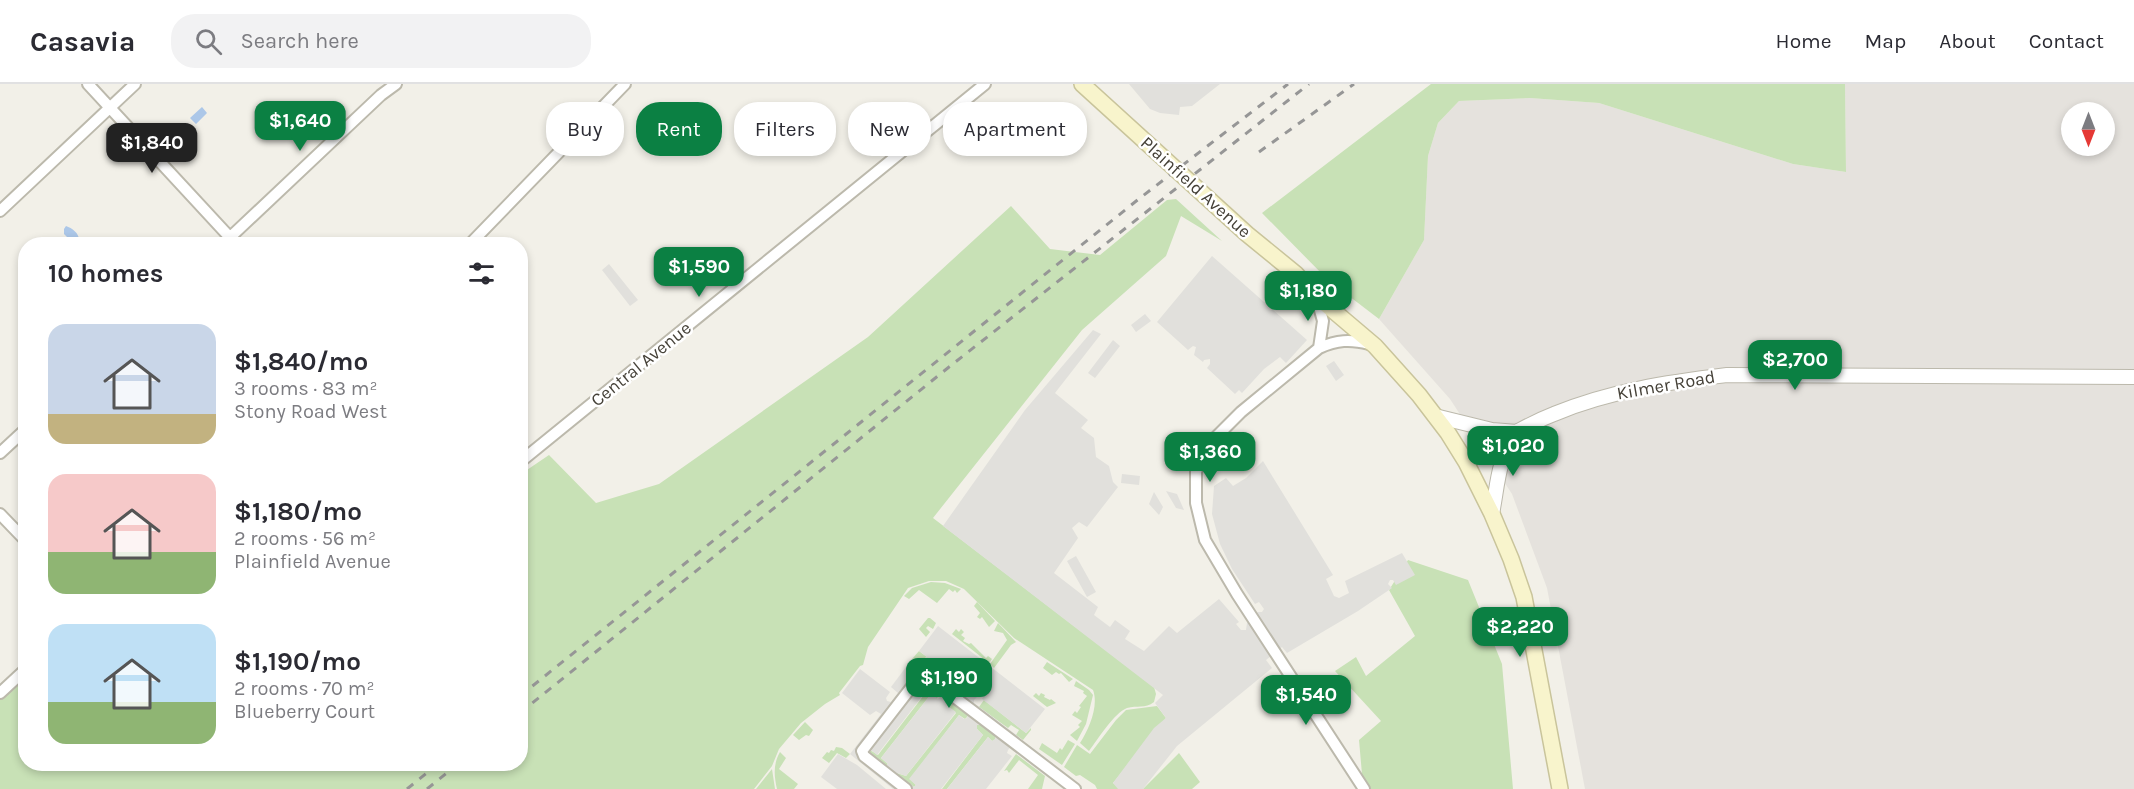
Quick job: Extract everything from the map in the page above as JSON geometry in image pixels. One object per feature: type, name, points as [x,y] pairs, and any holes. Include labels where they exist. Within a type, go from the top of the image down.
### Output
[{"type":"main road","name":"Plainfield Avenue","points":[[1082,84],[1247,234],[1296,274],[1316,296],[1375,345],[1435,416],[1466,462],[1492,514],[1524,597],[1560,789]]},
{"type":"street","points":[[88,84],[226,237]]},
{"type":"street","points":[[0,212],[135,84]]},
{"type":"street","points":[[235,237],[381,95],[396,84]]},
{"type":"street","points":[[477,237],[626,84]]},
{"type":"street","name":"Central Avenue","points":[[528,455],[985,84]]},
{"type":"street","points":[[1316,296],[1323,321],[1320,348]]},
{"type":"street","points":[[1364,789],[1237,594],[1205,540],[1196,503],[1196,472],[1206,447],[1240,412],[1320,348],[1332,342],[1344,340],[1375,345]]},
{"type":"street","name":"Kilmer Road","points":[[1466,462],[1555,413],[1603,397],[1671,382],[1727,375],[2134,377]]},
{"type":"street","points":[[1435,416],[1492,430],[1517,432],[1499,466],[1492,514]]},
{"type":"street","points":[[0,453],[18,436]]},
{"type":"street","points":[[0,514],[18,533]]},
{"type":"street","points":[[906,789],[864,756],[862,751],[920,676],[924,674],[1009,736],[1075,789]]},
{"type":"street","points":[[0,693],[18,676]]},
{"type":"shaded area","points":[[1129,84],[1220,84],[1192,106],[1180,107],[1179,115],[1160,113],[1150,109]]},
{"type":"shaded area","points":[[1845,84],[2134,84],[2134,789],[1585,789],[1547,588],[1512,494],[1450,399],[1379,319],[1424,240],[1428,156],[1438,123],[1459,101],[1530,98],[1599,103],[1793,164],[1846,172]]},
{"type":"shaded area","points":[[1212,256],[1307,340],[1286,363],[1280,357],[1264,369],[1242,393],[1239,390],[1235,394],[1207,368],[1210,359],[1203,362],[1194,355],[1196,347],[1193,346],[1188,350],[1157,322]]},
{"type":"shaded area","points":[[609,264],[638,300],[630,306],[602,270]]},
{"type":"shaded area","points":[[1145,314],[1151,321],[1136,332],[1131,325]]},
{"type":"shaded area","points":[[1093,330],[1101,334],[1055,393],[1088,420],[1081,428],[1094,438],[1096,457],[1109,466],[1113,482],[1118,487],[1087,527],[1079,522],[1072,528],[1078,538],[1054,573],[1098,607],[1094,615],[1110,627],[1115,620],[1130,631],[1125,639],[1144,651],[1169,626],[1177,633],[1219,599],[1239,622],[1236,624],[1241,630],[1246,630],[1247,623],[1258,612],[1262,612],[1264,609],[1259,602],[1255,604],[1232,569],[1220,544],[1212,514],[1214,486],[1226,478],[1233,486],[1246,478],[1263,461],[1333,575],[1326,579],[1334,596],[1339,598],[1349,593],[1345,581],[1402,553],[1415,575],[1396,585],[1393,580],[1390,580],[1388,584],[1392,588],[1287,653],[1282,647],[1266,660],[1272,668],[1177,746],[1143,789],[1118,789],[1113,783],[1154,728],[1166,718],[1155,703],[1163,695],[943,526],[1025,410]]},
{"type":"shaded area","points":[[1113,340],[1120,346],[1095,378],[1088,373]]},
{"type":"shaded area","points":[[1334,361],[1344,375],[1336,381],[1326,366]]},
{"type":"shaded area","points":[[1122,474],[1140,476],[1139,485],[1121,483]]},
{"type":"shaded area","points":[[1166,491],[1177,494],[1184,510],[1176,508]]},
{"type":"shaded area","points":[[1154,492],[1163,507],[1159,515],[1149,504]]},
{"type":"shaded area","points":[[1076,556],[1096,592],[1087,597],[1067,561]]},
{"type":"shaded area","points":[[938,626],[1045,709],[1026,733],[982,699],[986,692],[985,689],[974,700],[974,703],[1019,737],[1008,750],[1007,753],[1012,756],[986,789],[947,789],[988,737],[992,741],[996,738],[994,733],[982,724],[977,725],[977,729],[983,735],[941,789],[893,789],[850,754],[881,714],[876,711],[870,715],[842,693],[860,669],[890,692],[886,698],[891,702],[898,693],[891,687],[912,659],[919,666],[911,676],[927,690],[877,755],[869,751],[886,766],[888,764],[881,758],[931,694],[938,699],[942,695],[951,702],[949,707],[956,712],[906,776],[897,773],[914,787],[916,785],[909,779],[959,715],[964,719],[967,718],[968,713],[953,702],[961,693],[964,693],[972,680],[964,685],[919,651]]},
{"type":"shaded area","points":[[838,754],[857,765],[886,789],[837,789],[821,777]]},
{"type":"green space","points":[[1431,84],[1845,84],[1846,172],[1793,164],[1599,103],[1530,98],[1459,101],[1438,123],[1428,156],[1424,240],[1379,319],[1328,280],[1262,213]]},
{"type":"green space","points":[[1176,199],[1222,241],[1181,216],[1166,256],[1082,330],[933,518],[1154,687],[1156,694],[1154,702],[1122,711],[1106,727],[1089,751],[1080,743],[1094,710],[1093,690],[1014,638],[964,589],[946,581],[929,581],[908,588],[868,647],[863,665],[839,693],[840,695],[801,723],[779,749],[772,766],[754,789],[0,789],[0,688],[18,669],[18,771],[528,771],[528,469],[549,455],[596,503],[659,484],[868,337],[1011,206],[1050,249],[1100,255],[1167,200]]},
{"type":"green space","points":[[1408,560],[1468,580],[1502,664],[1513,789],[1358,789],[1362,774],[1359,740],[1381,721],[1335,671],[1356,657],[1366,676],[1415,636],[1389,590]]},
{"type":"green space","points":[[931,582],[945,583],[961,589],[957,593],[949,589],[937,603],[919,590],[909,599],[904,596],[912,588]]},
{"type":"green space","points":[[977,602],[995,621],[989,627],[982,617],[980,619],[977,617],[980,613],[974,606]]},
{"type":"green space","points":[[928,618],[936,623],[933,629],[928,626],[926,628],[930,632],[926,637],[919,629]]},
{"type":"green space","points":[[998,623],[1016,642],[1011,645],[994,668],[990,664],[1007,640],[1003,633],[994,631]]},
{"type":"green space","points":[[956,629],[964,632],[961,635],[965,638],[963,641],[971,643],[986,658],[988,656],[992,659],[989,663],[952,634]]},
{"type":"green space","points":[[919,651],[964,685],[972,681],[964,693],[937,673],[936,669],[934,671],[931,669],[935,665],[926,657],[919,666],[912,659]]},
{"type":"green space","points":[[1047,662],[1073,679],[1069,682],[1061,673],[1056,672],[1052,675],[1043,668]]},
{"type":"green space","points":[[926,681],[941,696],[936,698],[931,694],[881,758],[888,764],[886,766],[869,751],[878,755],[927,691],[921,685],[921,682]]},
{"type":"green space","points":[[1076,681],[1093,695],[1086,724],[1077,741],[1070,735],[1080,727],[1078,725],[1082,721],[1072,715],[1075,711],[1077,713],[1081,707],[1079,706],[1087,696],[1083,693],[1084,691],[1074,686]]},
{"type":"green space","points":[[1036,693],[1039,696],[1041,693],[1045,695],[1044,697],[1056,703],[1047,707],[1033,696]]},
{"type":"green space","points":[[984,700],[1026,733],[1031,728],[1023,740],[1016,735],[1019,730],[1011,725],[1008,728],[979,707]]},
{"type":"green space","points":[[951,702],[969,715],[965,719],[959,715],[910,779],[916,785],[914,787],[897,773],[906,776],[956,713],[949,707]]},
{"type":"green space","points":[[1157,706],[1166,718],[1113,783],[1118,789],[1097,789],[1095,785],[1080,775],[1076,776],[1064,767],[1077,745],[1090,754],[1126,710]]},
{"type":"green space","points":[[805,722],[813,730],[809,736],[806,735],[799,740],[793,735]]},
{"type":"green space","points":[[982,724],[996,735],[995,740],[992,741],[988,737],[947,789],[942,789],[983,735],[977,729],[977,725]]},
{"type":"green space","points":[[1068,740],[1075,744],[1062,765],[1039,749],[1042,743],[1057,753],[1060,748],[1062,750]]},
{"type":"green space","points":[[836,747],[850,754],[846,758],[837,753],[829,763],[822,758],[827,752],[834,751]]},
{"type":"green space","points":[[780,752],[786,758],[779,769],[798,784],[794,789],[777,789],[775,770]]},
{"type":"green space","points":[[1179,753],[1200,782],[1192,789],[1143,789]]},
{"type":"green space","points":[[1016,754],[1045,776],[1042,789],[1028,789],[1038,775],[1019,760],[1009,773],[1007,770],[1004,771]]},
{"type":"green space","points":[[772,769],[775,789],[756,789]]},
{"type":"water","points":[[202,107],[207,113],[196,124],[190,118]]},
{"type":"water","points":[[66,226],[73,229],[78,237],[67,237],[64,229]]},
{"type":"railway","points":[[528,690],[1140,198],[1288,84]]},
{"type":"railway","points":[[528,707],[949,367],[1309,84]]},
{"type":"railway","points":[[1259,152],[1354,84]]},
{"type":"railway","points":[[407,789],[429,771]]},
{"type":"railway","points":[[427,789],[449,771]]}]
